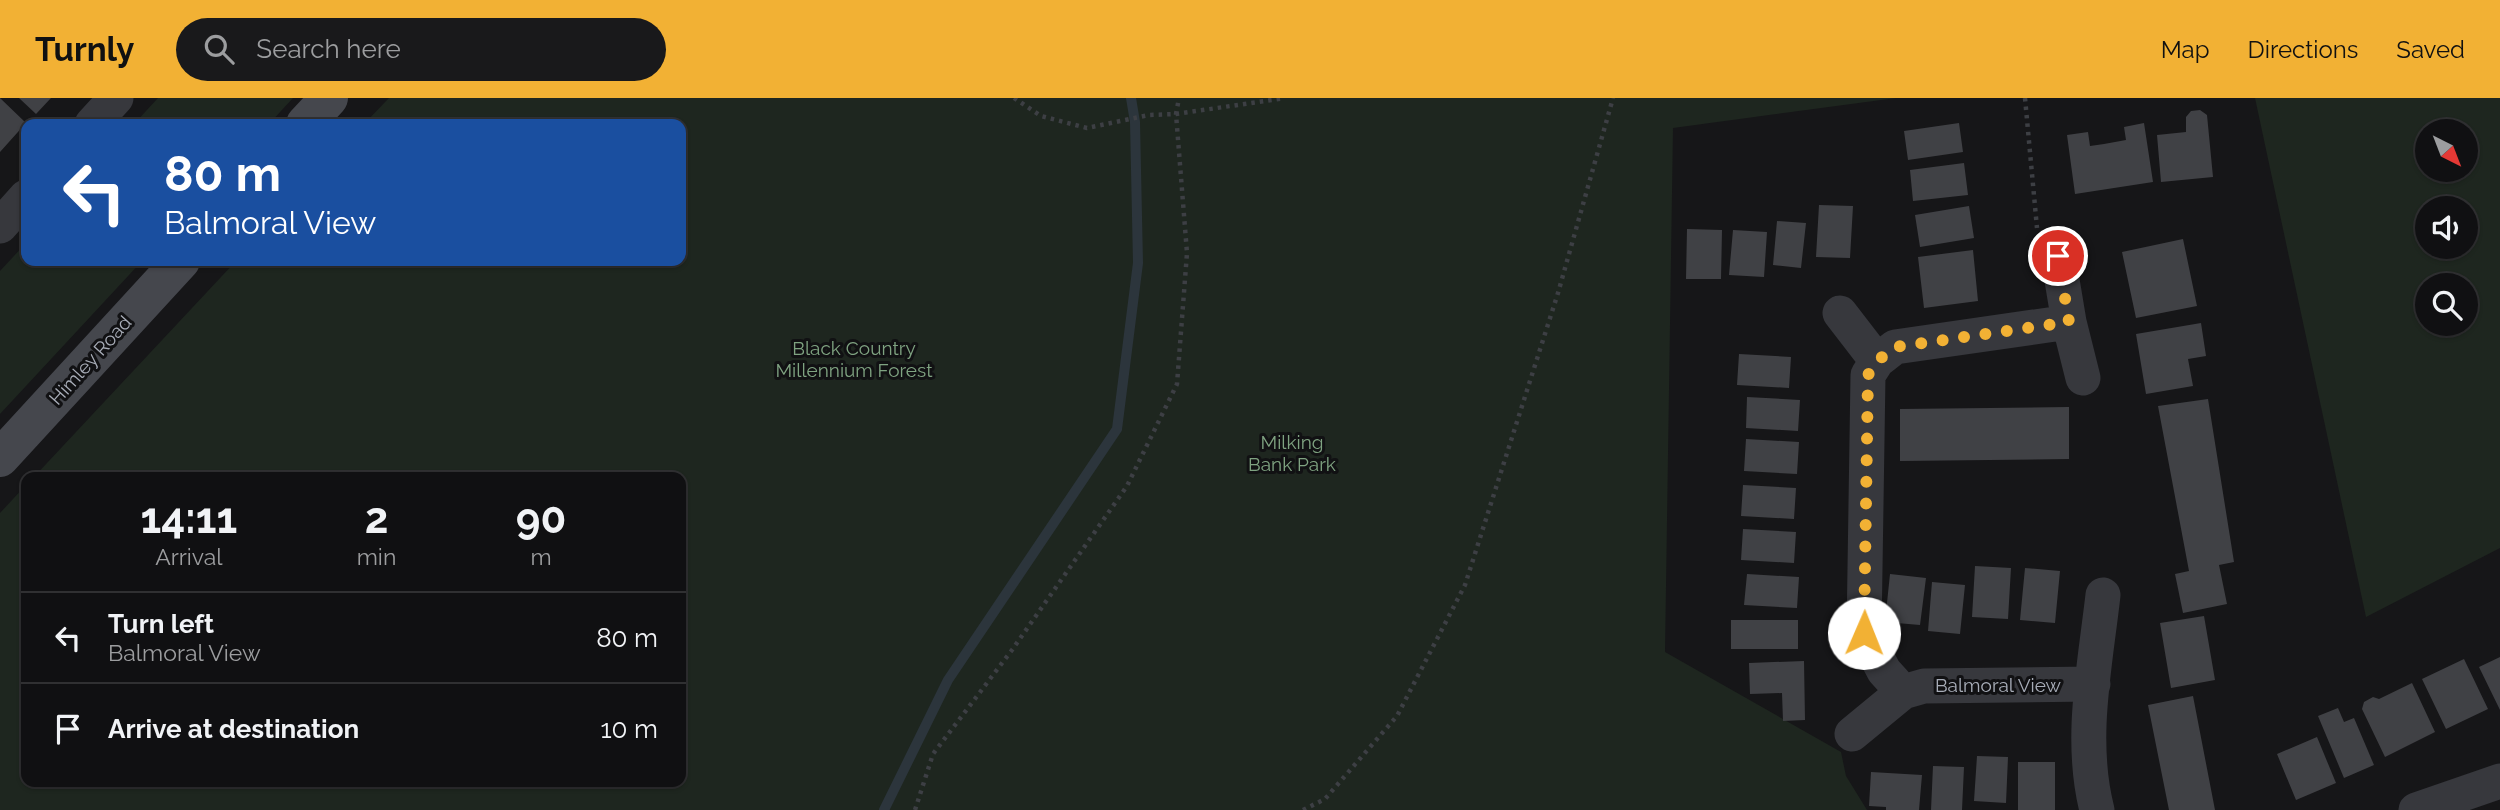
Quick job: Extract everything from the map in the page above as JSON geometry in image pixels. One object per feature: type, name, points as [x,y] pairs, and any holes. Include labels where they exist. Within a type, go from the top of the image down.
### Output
[{"type":"main road","points":[[310,119],[329,98]]},
{"type":"main road","name":"Himley Road","points":[[0,458],[176,266]]},
{"type":"street","points":[[97,119],[116,98]]},
{"type":"street","points":[[0,226],[21,203]]},
{"type":"street","points":[[2058,256],[2082,378]]},
{"type":"street","points":[[1840,313],[1877,361]]},
{"type":"street","points":[[1903,692],[1884,671],[1864,633],[1868,375],[1877,361],[1895,347],[2069,322]]},
{"type":"street","points":[[2097,810],[2091,785],[2088,729],[2103,594]]},
{"type":"street","name":"Balmoral View","points":[[1852,734],[1903,692],[1924,686],[2093,684]]},
{"type":"street","points":[[2416,810],[2500,781]]},
{"type":"path","points":[[1014,98],[1041,116],[1087,128],[1149,115],[1176,114],[1285,98]]},
{"type":"path","points":[[915,810],[933,754],[1012,650],[1127,486],[1177,384],[1187,253],[1176,114],[1179,98]]},
{"type":"path","points":[[1303,810],[1325,799],[1397,716],[1465,585],[1558,293],[1613,98]]},
{"type":"path","points":[[2025,98],[2040,257],[2058,256]]},
{"type":"green space","points":[[158,98],[293,98],[274,119],[139,119]]},
{"type":"green space","name":"Milking Bank Park","points":[[389,98],[1896,98],[1673,128],[1665,652],[1841,752],[1846,776],[1867,810],[0,810],[0,513],[21,490],[21,787],[686,787],[686,472],[39,472],[231,266],[686,266],[686,119],[369,119]]},
{"type":"green space","points":[[2255,98],[2500,98],[2500,548],[2366,617]]},
{"type":"green space","points":[[21,248],[21,266],[137,266],[0,414],[0,271]]},
{"type":"building","points":[[0,98],[22,119],[21,129],[0,152]]},
{"type":"building","points":[[19,98],[51,98],[36,114]]},
{"type":"building","points":[[2200,110],[2207,115],[2213,177],[2161,182],[2157,135],[2186,132],[2186,117],[2191,111]]},
{"type":"building","points":[[1959,123],[1963,152],[1908,160],[1904,131]]},
{"type":"building","points":[[2144,123],[2153,182],[2075,194],[2067,135],[2088,132],[2090,146],[2104,144],[2126,140],[2124,127]]},
{"type":"building","points":[[1964,163],[1968,195],[1913,201],[1910,170]]},
{"type":"building","points":[[1819,205],[1853,206],[1850,258],[1816,257]]},
{"type":"building","points":[[1969,206],[1974,238],[1920,247],[1915,215]]},
{"type":"building","points":[[1777,221],[1806,223],[1801,268],[1773,265]]},
{"type":"building","points":[[1687,229],[1722,230],[1721,279],[1686,279]]},
{"type":"building","points":[[1733,230],[1767,232],[1764,277],[1729,275]]},
{"type":"building","points":[[2183,239],[2197,306],[2136,318],[2122,252]]},
{"type":"building","points":[[1973,250],[1978,301],[1924,308],[1918,257]]},
{"type":"building","points":[[2201,323],[2206,356],[2188,359],[2193,386],[2146,394],[2136,334]]},
{"type":"building","points":[[1739,354],[1791,357],[1789,388],[1737,385]]},
{"type":"building","points":[[1747,397],[1800,400],[1798,431],[1746,428]]},
{"type":"building","points":[[2208,399],[2234,562],[2219,565],[2227,604],[2183,613],[2175,574],[2189,571],[2158,406]]},
{"type":"building","points":[[2069,407],[2069,459],[1900,461],[1900,409]]},
{"type":"building","points":[[1746,439],[1799,442],[1797,474],[1744,471]]},
{"type":"building","points":[[1743,485],[1796,488],[1794,519],[1741,516]]},
{"type":"building","points":[[1743,529],[1796,532],[1794,563],[1741,560]]},
{"type":"building","points":[[1975,566],[2011,568],[2008,619],[1972,617]]},
{"type":"building","points":[[2025,568],[2060,571],[2055,623],[2020,620]]},
{"type":"building","points":[[1747,574],[1799,577],[1797,608],[1744,605]]},
{"type":"building","points":[[1890,574],[1926,578],[1920,625],[1885,622]]},
{"type":"building","points":[[1932,582],[1965,585],[1960,634],[1928,631]]},
{"type":"building","points":[[2204,616],[2215,680],[2171,688],[2160,623]]},
{"type":"building","points":[[1731,620],[1798,620],[1798,649],[1731,649]]},
{"type":"building","points":[[2500,657],[2500,710],[2479,667]]},
{"type":"building","points":[[2464,659],[2488,709],[2446,729],[2422,679]]},
{"type":"building","points":[[1804,661],[1805,720],[1783,721],[1782,693],[1750,694],[1749,663]]},
{"type":"building","points":[[2412,683],[2435,732],[2385,757],[2362,709],[2364,702],[2373,697],[2379,699]]},
{"type":"building","points":[[2193,696],[2215,810],[2169,810],[2148,705]]},
{"type":"building","points":[[2338,708],[2344,722],[2354,718],[2374,765],[2344,778],[2318,716]]},
{"type":"building","points":[[2317,737],[2336,783],[2296,800],[2277,754]]},
{"type":"building","points":[[1977,756],[2008,757],[2006,803],[1974,801]]},
{"type":"building","points":[[2018,762],[2055,762],[2055,810],[2018,810]]},
{"type":"building","points":[[1933,766],[1964,767],[1962,810],[1931,810]]},
{"type":"building","points":[[1871,772],[1922,775],[1919,810],[1886,810],[1886,807],[1869,806]]},
{"type":"waterway","points":[[884,810],[948,680],[1117,429],[1138,263],[1135,122],[1131,98]]},
{"type":"route","points":[[1864,633],[1868,375],[1877,361],[1895,347],[2069,322],[2058,256]]},
{"type":"park label","name":"Black Country Millennium Forest","points":[[854,359]]}]
